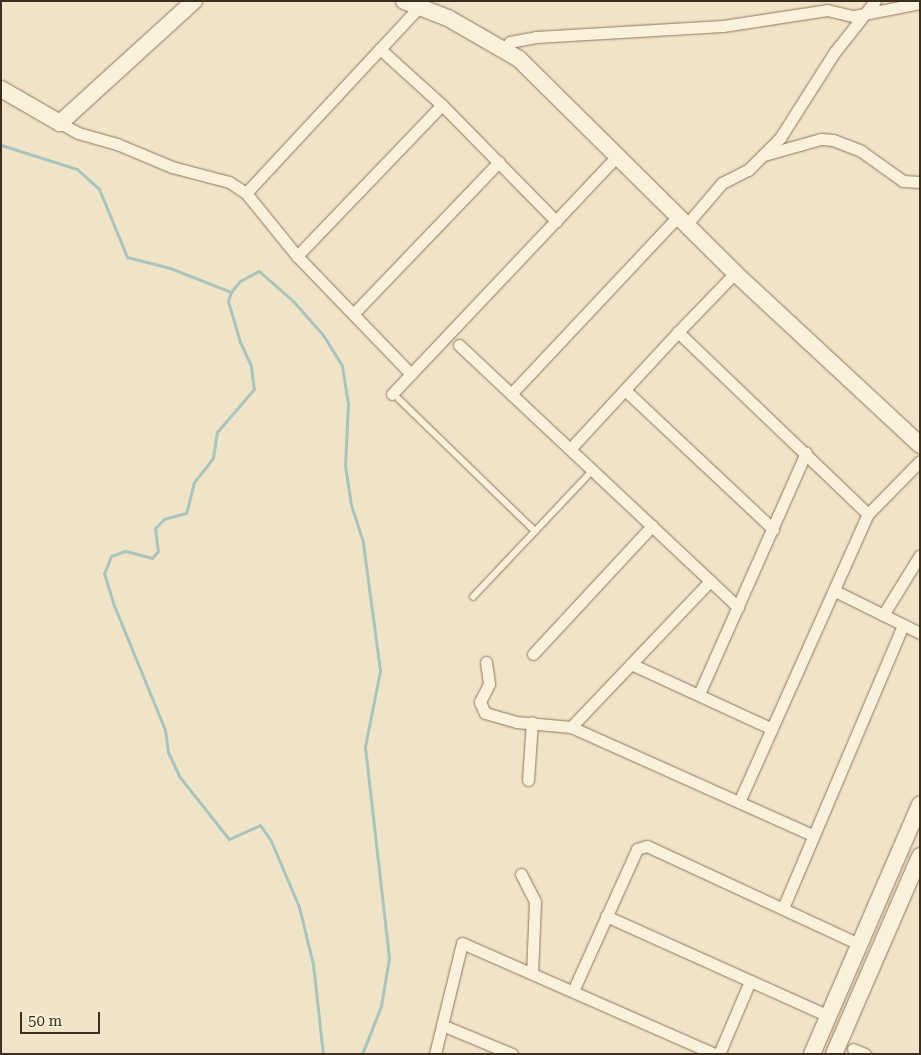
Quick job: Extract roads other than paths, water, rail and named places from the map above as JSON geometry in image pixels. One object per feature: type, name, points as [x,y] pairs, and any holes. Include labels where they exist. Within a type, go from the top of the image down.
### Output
[{"type":"street","points":[[60,123],[194,1]]},
{"type":"street","points":[[404,1],[448,18],[519,59],[683,219],[735,273],[920,445]]},
{"type":"street","points":[[511,394],[683,219],[722,183],[748,170],[780,138],[834,52],[875,1]]},
{"type":"street","points":[[504,49],[510,42],[536,37],[723,26],[827,10],[854,16],[920,3]]},
{"type":"street","points":[[246,192],[419,7]]},
{"type":"street","points":[[380,49],[442,105],[556,221]]},
{"type":"street","points":[[1,89],[78,133],[116,144],[172,167],[229,182],[246,192],[297,256],[355,312],[411,374]]},
{"type":"street","points":[[297,256],[442,105]]},
{"type":"street","points":[[764,155],[821,139],[833,140],[861,151],[903,181],[920,182]]},
{"type":"street","points":[[396,397],[411,374],[618,155]]},
{"type":"street","points":[[355,312],[499,162]]},
{"type":"street","points":[[570,449],[735,273]]},
{"type":"street","points":[[678,332],[868,514]]},
{"type":"street","points":[[459,345],[738,607]]},
{"type":"street","points":[[626,391],[773,529]]},
{"type":"street","points":[[699,694],[806,453]]},
{"type":"street","points":[[739,802],[868,514],[920,461]]},
{"type":"street","points":[[533,654],[652,526]]},
{"type":"street","points":[[883,615],[920,555]]},
{"type":"street","points":[[571,727],[710,581]]},
{"type":"street","points":[[835,591],[920,633]]},
{"type":"street","points":[[783,908],[903,625]]},
{"type":"street","points":[[486,662],[489,684],[480,702],[482,709],[516,722],[571,727],[813,835]]},
{"type":"street","points":[[632,664],[772,730]]},
{"type":"street","points":[[528,780],[532,722]]},
{"type":"street","points":[[812,1054],[920,804]]},
{"type":"street","points":[[574,991],[637,849],[647,846],[859,944]]},
{"type":"street","points":[[834,1054],[920,856]]},
{"type":"street","points":[[521,874],[535,902],[532,973]]},
{"type":"street","points":[[606,916],[828,1016]]},
{"type":"street","points":[[435,1054],[462,943],[714,1054]]},
{"type":"street","points":[[719,1054],[750,981]]},
{"type":"street","points":[[442,1024],[512,1054]]},
{"type":"street","points":[[853,1049],[865,1054]]},
{"type":"lane","points":[[396,397],[535,531]]},
{"type":"lane","points":[[473,597],[593,470]]},
{"type":"waterway","points":[[1,145],[77,169],[99,189],[127,257],[170,268],[231,292],[240,281],[259,271],[294,302],[323,335],[342,366],[348,404],[345,465],[351,505],[363,543],[380,671],[365,747],[389,958],[381,1006],[362,1054]]},
{"type":"waterway","points":[[231,292],[228,301],[240,342],[251,366],[254,389],[217,432],[213,458],[194,482],[186,513],[164,519],[155,528],[158,551],[152,558],[125,551],[111,556],[104,573],[113,603],[165,730],[168,752],[179,776],[229,839],[260,825],[271,841],[299,907],[313,964],[323,1054]]}]
